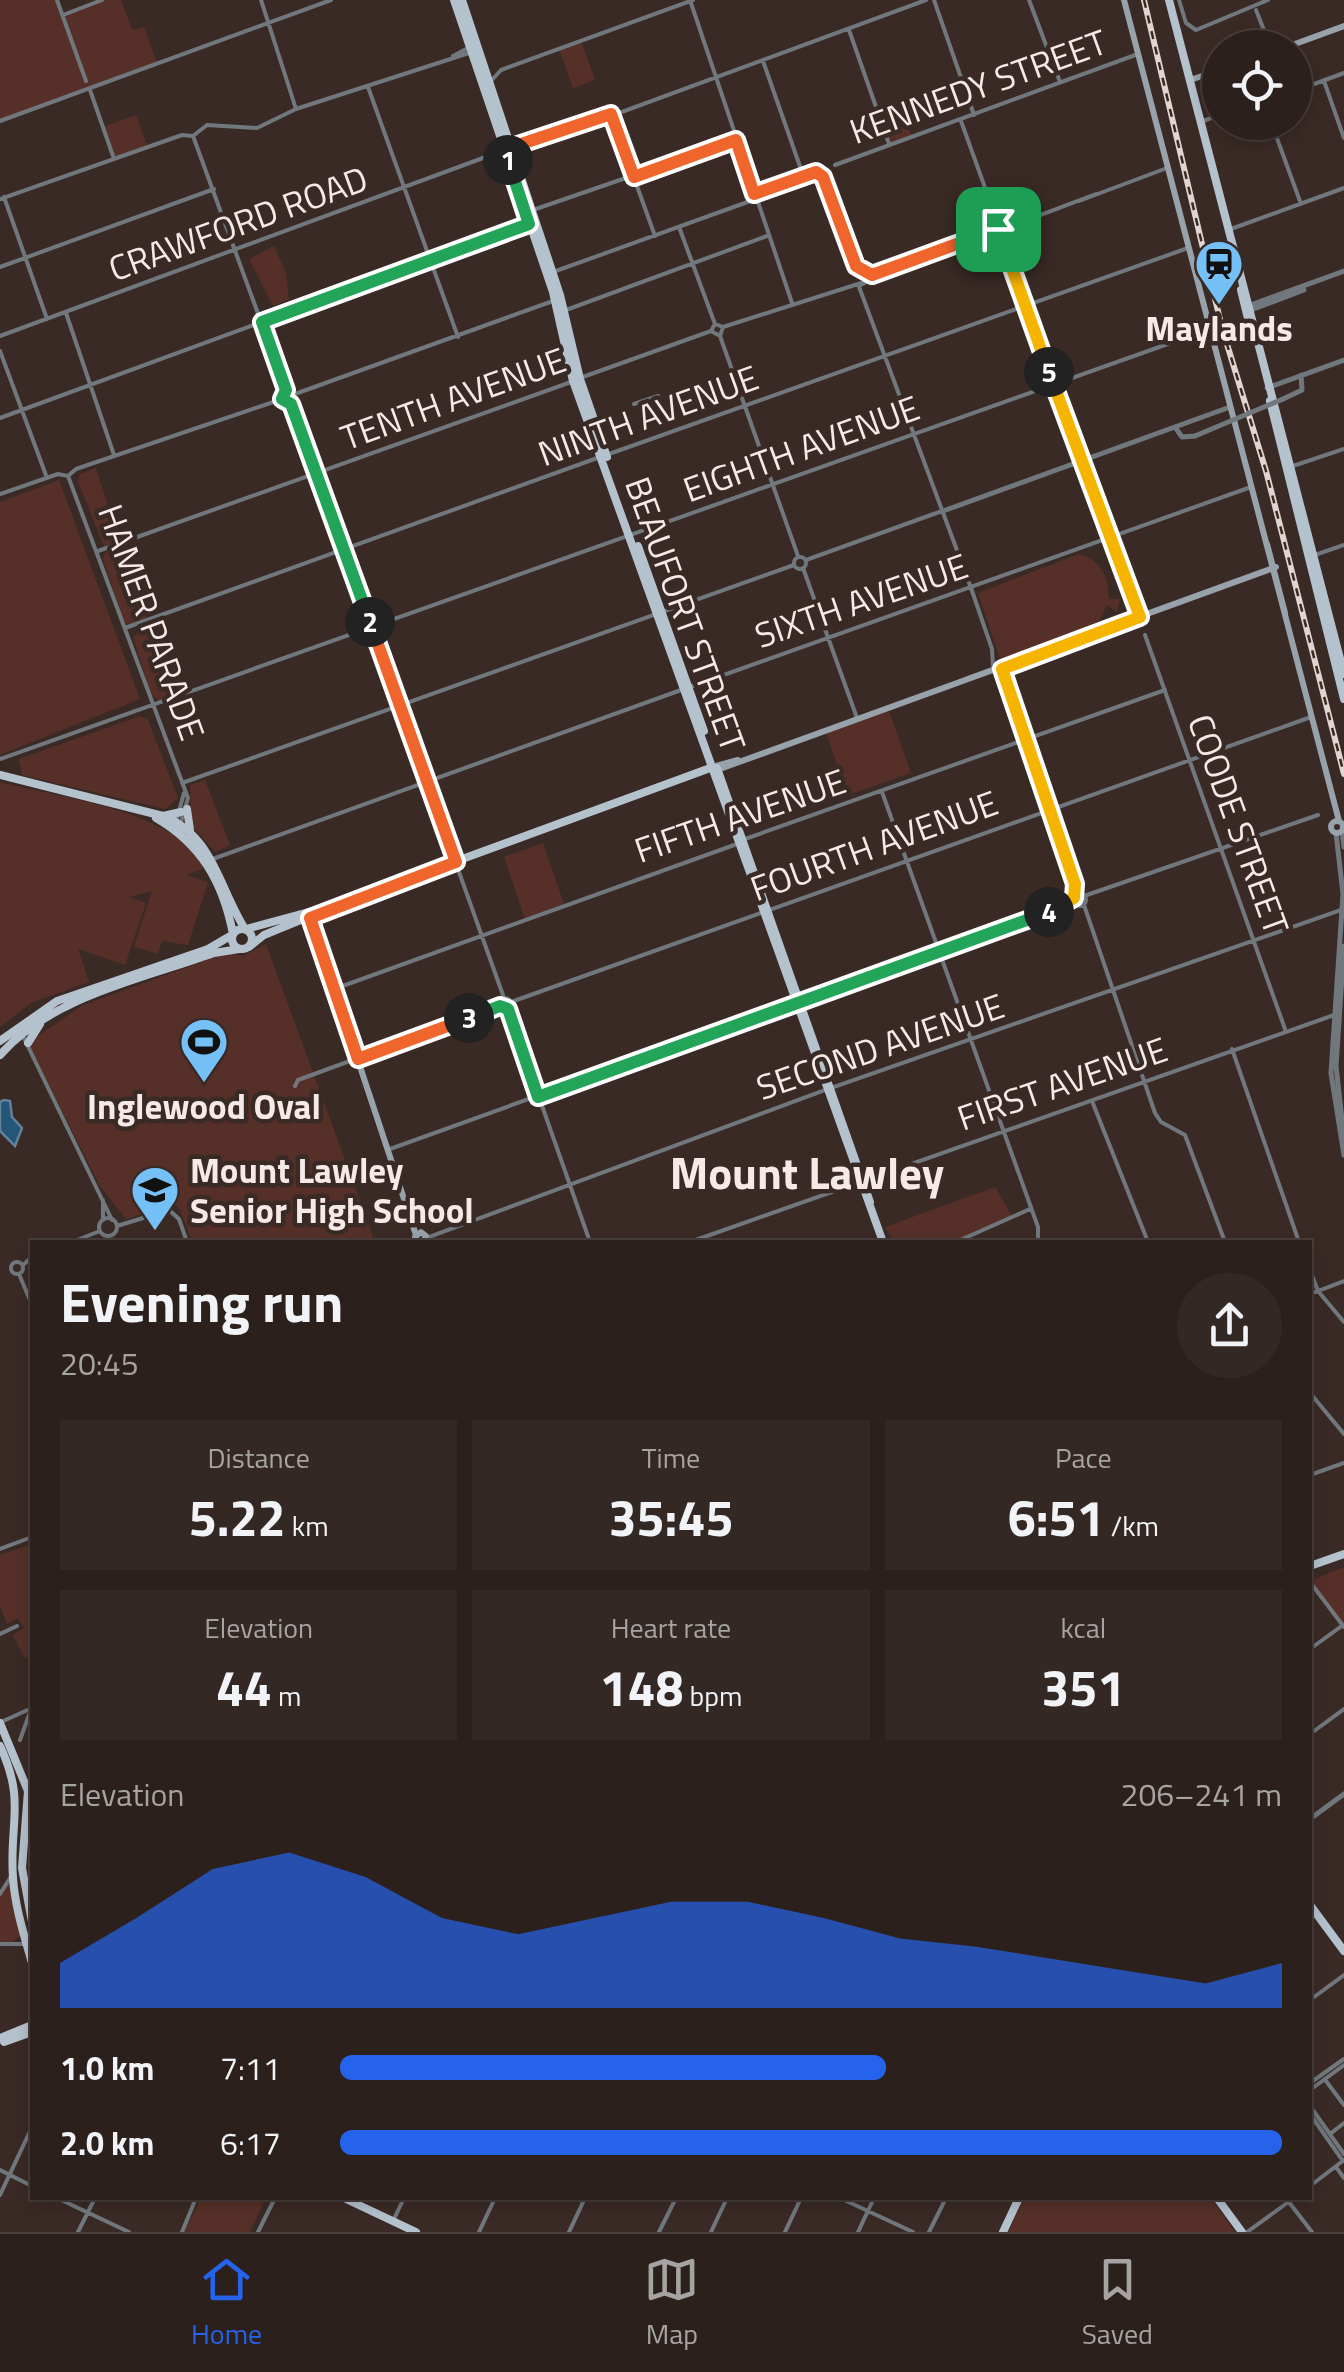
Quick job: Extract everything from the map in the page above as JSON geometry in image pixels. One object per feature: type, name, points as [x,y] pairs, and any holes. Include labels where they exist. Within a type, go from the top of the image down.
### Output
[{"type":"main road","points":[[1124,0],[1341,827]]},
{"type":"main road","points":[[1168,0],[1344,674]]},
{"type":"main road","name":"BEAUFORT STREET","points":[[459,1],[562,306],[576,380],[860,1180],[885,1240]]},
{"type":"main road","points":[[1312,38],[1344,26]]},
{"type":"main road","name":"BEAUFORT STREET","points":[[475,48],[492,77],[509,151]]},
{"type":"main road","points":[[1190,80],[1202,76]]},
{"type":"main road","points":[[1311,557],[1344,699]]},
{"type":"main road","points":[[18,1031],[134,982],[221,951],[244,948],[264,934],[342,903],[1274,570]]},
{"type":"main road","points":[[0,775],[180,820],[190,830]]},
{"type":"main road","points":[[150,814],[180,820],[190,830],[252,936],[244,948]]},
{"type":"main road","points":[[180,820],[208,860],[232,943],[244,948]]},
{"type":"main road","points":[[0,1054],[4,1043],[57,1001],[208,949],[245,929],[307,916]]},
{"type":"main road","points":[[307,916],[420,1239]]},
{"type":"main road","points":[[125,976],[134,982]]},
{"type":"main road","points":[[4,1043],[28,1047],[46,1017]]},
{"type":"main road","points":[[1312,1566],[1344,1554]]},
{"type":"main road","points":[[0,1722],[30,1791],[22,1868],[30,1911]]},
{"type":"main road","points":[[0,1746],[17,1786],[12,1874],[29,1942]]},
{"type":"main road","points":[[1312,1913],[1344,1951]]},
{"type":"main road","points":[[1312,1913],[1344,1959]]},
{"type":"main road","points":[[0,2041],[30,2029]]},
{"type":"main road","points":[[348,2200],[416,2232]]},
{"type":"main road","points":[[1003,2232],[1018,2200]]},
{"type":"main road","points":[[1219,2200],[1244,2232]]},
{"type":"street","points":[[57,0],[86,80]]},
{"type":"street","points":[[63,15],[102,0]]},
{"type":"street","points":[[261,0],[296,109]]},
{"type":"street","points":[[0,122],[330,0]]},
{"type":"street","points":[[492,77],[691,0],[792,303]]},
{"type":"street","name":"CRAWFORD ROAD","points":[[0,336],[763,61],[907,3],[926,0]]},
{"type":"street","points":[[934,0],[974,114]]},
{"type":"street","points":[[1029,0],[1060,82]]},
{"type":"street","points":[[1180,0],[1186,23],[1196,30],[1256,9],[1268,0]]},
{"type":"street","points":[[1256,9],[1264,30]]},
{"type":"street","points":[[848,29],[888,144]]},
{"type":"street","points":[[47,320],[2,198],[182,135],[193,136],[206,125],[256,128],[296,109],[475,48]]},
{"type":"street","name":"KENNEDY STREET","points":[[835,165],[1138,54]]},
{"type":"street","points":[[763,61],[803,175]]},
{"type":"street","points":[[1312,85],[1344,73]]},
{"type":"street","points":[[1324,80],[1344,138]]},
{"type":"street","points":[[368,86],[458,337]]},
{"type":"street","points":[[90,90],[114,158]]},
{"type":"street","points":[[611,114],[655,236]]},
{"type":"street","points":[[960,121],[1140,617]]},
{"type":"street","points":[[0,494],[47,478],[68,476],[114,456],[282,399],[286,390],[193,136]]},
{"type":"street","points":[[0,418],[431,260],[541,211],[736,140]]},
{"type":"street","points":[[1277,140],[1300,204]]},
{"type":"street","points":[[859,285],[872,275],[1167,168]]},
{"type":"street","name":"KENNEDY STREET","points":[[552,276],[816,172],[823,177],[856,266],[872,275]]},
{"type":"street","points":[[1228,230],[1344,188]]},
{"type":"street","points":[[0,267],[214,190]]},
{"type":"street","points":[[679,227],[715,324],[712,331],[720,336]]},
{"type":"street","points":[[286,390],[295,394],[768,236]]},
{"type":"street","name":"NINTH AVENUE","points":[[124,628],[1188,248]]},
{"type":"street","points":[[715,324],[723,327],[850,284],[859,285],[884,271]]},
{"type":"street","points":[[1248,308],[1344,273]]},
{"type":"street","points":[[859,285],[916,433],[1144,1082],[1158,1118],[1185,1135],[1224,1240]]},
{"type":"street","points":[[546,308],[562,306]]},
{"type":"street","points":[[66,313],[114,456]]},
{"type":"street","points":[[723,327],[720,336],[798,556],[794,566]]},
{"type":"street","name":"EIGHTH AVENUE","points":[[0,760],[1210,329]]},
{"type":"street","name":"TENTH AVENUE","points":[[98,551],[712,331]]},
{"type":"street","points":[[0,351],[47,478]]},
{"type":"street","points":[[1269,387],[1344,360]]},
{"type":"street","points":[[1175,427],[1182,437],[1195,436],[1302,390],[1301,375]]},
{"type":"street","points":[[291,404],[295,394]]},
{"type":"street","points":[[634,404],[658,396]]},
{"type":"street","points":[[282,399],[291,404],[504,998],[511,1002],[508,1009],[589,1240]]},
{"type":"street","points":[[798,556],[806,560],[1230,407]]},
{"type":"street","points":[[1288,468],[1344,448]]},
{"type":"street","name":"HAMER PARADE","points":[[68,476],[183,785],[180,820]]},
{"type":"street","name":"SIXTH AVENUE","points":[[208,860],[1251,488]]},
{"type":"street","points":[[1311,557],[1344,545]]},
{"type":"street","points":[[806,560],[803,568],[856,718]]},
{"type":"street","points":[[183,785],[659,611],[794,566],[803,568]]},
{"type":"street","name":"COODE STREET","points":[[1145,634],[1286,1029]]},
{"type":"street","name":"FIFTH AVENUE","points":[[334,990],[1165,690]]},
{"type":"street","name":"FOURTH AVENUE","points":[[511,1002],[1311,717]]},
{"type":"street","points":[[882,792],[1003,1130],[1038,1240]]},
{"type":"street","points":[[390,1149],[1318,815]]},
{"type":"street","points":[[1341,827],[1344,847]]},
{"type":"street","points":[[1341,827],[1342,909],[1332,1098],[1344,1155]]},
{"type":"street","name":"SECOND AVENUE","points":[[420,1239],[829,1089],[1342,909]]},
{"type":"street","points":[[1344,946],[1336,1083],[1344,1138]]},
{"type":"street","points":[[500,1006],[504,998]]},
{"type":"street","points":[[295,1086],[298,1080],[500,1006],[508,1009]]},
{"type":"street","name":"FIRST AVENUE","points":[[695,1240],[1286,1029],[1337,1015]]},
{"type":"street","points":[[18,1031],[117,1226]]},
{"type":"street","points":[[1232,1048],[1299,1240]]},
{"type":"street","points":[[1092,1101],[1147,1240]]},
{"type":"street","points":[[100,1186],[100,1231]]},
{"type":"street","points":[[960,1240],[1030,1209]]},
{"type":"street","points":[[77,1240],[100,1231],[112,1235],[117,1226],[169,1210],[180,1219],[186,1240]]},
{"type":"street","points":[[103,1220],[112,1220]]},
{"type":"street","points":[[18,1274],[30,1259]]},
{"type":"street","points":[[22,1265],[11,1265],[12,1272],[18,1274],[30,1301]]},
{"type":"street","points":[[1312,1275],[1318,1291],[1344,1322]]},
{"type":"street","points":[[1312,1293],[1344,1281]]},
{"type":"street","points":[[1312,1394],[1344,1434]]},
{"type":"street","points":[[1312,1474],[1344,1464]]},
{"type":"street","points":[[0,1549],[30,1538]]},
{"type":"street","points":[[1312,1585],[1343,1626],[1312,1648]]},
{"type":"street","points":[[0,1634],[17,1626]]},
{"type":"street","points":[[0,1722],[30,1709]]},
{"type":"street","points":[[1312,1733],[1344,1709]]},
{"type":"street","points":[[20,1740],[30,1712]]},
{"type":"street","points":[[1312,1818],[1344,1795]]},
{"type":"street","points":[[0,1894],[12,1874]]},
{"type":"street","points":[[0,1944],[29,1942]]},
{"type":"street","points":[[1312,1999],[1344,1975]]},
{"type":"street","points":[[1312,2085],[1325,2080],[1344,2062]]},
{"type":"street","points":[[1312,2085],[1344,2062]]},
{"type":"street","points":[[1325,2080],[1344,2105]]},
{"type":"street","points":[[1312,2109],[1344,2158]]},
{"type":"street","points":[[1312,2117],[1344,2158]]},
{"type":"street","points":[[1330,2134],[1344,2123]]},
{"type":"street","points":[[0,2196],[30,2131]]},
{"type":"street","points":[[1312,2185],[1344,2158]]},
{"type":"street","points":[[1336,2167],[1344,2178]]},
{"type":"street","points":[[0,2170],[30,2185]]},
{"type":"street","points":[[61,2200],[129,2232]]},
{"type":"street","points":[[78,2232],[94,2200]]},
{"type":"street","points":[[182,2232],[195,2200]]},
{"type":"street","points":[[258,2232],[274,2200]]},
{"type":"street","points":[[393,2221],[403,2200]]},
{"type":"street","points":[[479,2232],[494,2200]]},
{"type":"street","points":[[569,2232],[584,2200]]},
{"type":"street","points":[[660,2232],[675,2200]]},
{"type":"street","points":[[710,2232],[726,2200]]},
{"type":"street","points":[[785,2232],[800,2200]]},
{"type":"street","points":[[845,2200],[913,2232]]},
{"type":"street","points":[[858,2232],[873,2200]]},
{"type":"street","points":[[929,2232],[945,2200]]},
{"type":"street","points":[[1244,2232],[1290,2200]]},
{"type":"street","points":[[1292,2200],[1312,2232]]},
{"type":"shaded area","points":[[0,0],[57,0],[63,15],[102,0],[121,0],[132,30],[144,27],[158,65],[0,121]]},
{"type":"shaded area","points":[[581,41],[595,80],[573,88],[559,49]]},
{"type":"shaded area","points":[[900,102],[912,137],[889,144],[876,111]]},
{"type":"shaded area","points":[[136,115],[147,145],[114,158],[103,127]]},
{"type":"shaded area","points":[[274,246],[286,273],[289,299],[273,306],[249,259]]},
{"type":"shaded area","points":[[96,468],[119,541],[104,546],[78,482],[80,474]]},
{"type":"shaded area","points":[[59,480],[140,699],[0,755],[0,502]]},
{"type":"shaded area","points":[[120,547],[147,619],[129,624],[124,622],[103,558],[107,551]]},
{"type":"shaded area","points":[[1079,554],[1093,560],[1102,570],[1109,599],[1120,599],[1117,612],[1107,605],[1099,621],[1028,653],[1000,659],[978,593]]},
{"type":"shaded area","points":[[148,624],[175,696],[159,701],[150,693],[133,637]]},
{"type":"shaded area","points":[[889,711],[911,773],[848,795],[826,733]]},
{"type":"shaded area","points":[[140,716],[148,720],[178,798],[165,809],[22,775],[19,759]]},
{"type":"shaded area","points":[[205,780],[230,845],[215,852],[191,825],[190,785]]},
{"type":"shaded area","points":[[0,782],[115,809],[171,833],[191,849],[203,869],[186,875],[208,882],[188,945],[162,941],[158,954],[134,947],[152,891],[129,897],[146,903],[125,965],[78,949],[89,982],[31,1003],[0,1027]]},
{"type":"shaded area","points":[[543,843],[564,904],[525,919],[504,857]]},
{"type":"shaded area","points":[[266,944],[374,1240],[191,1240],[180,1209],[174,1204],[126,1219],[100,1186],[28,1043],[83,1005],[226,953],[243,956]]},
{"type":"shaded area","points":[[995,1187],[1013,1218],[961,1240],[893,1240],[885,1227]]},
{"type":"shaded area","points":[[30,1545],[30,1657],[25,1658],[13,1635],[24,1628],[18,1618],[7,1624],[0,1606],[0,1555]]},
{"type":"shaded area","points":[[1344,1567],[1344,1627],[1312,1584],[1312,1580]]},
{"type":"shaded area","points":[[12,1873],[21,1935],[10,1944],[0,1944],[0,1894]]},
{"type":"shaded area","points":[[200,2200],[265,2200],[250,2232],[184,2232]]},
{"type":"shaded area","points":[[1023,2200],[1212,2200],[1235,2232],[1008,2232]]},
{"type":"water","points":[[10,1101],[12,1117],[22,1128],[15,1146],[0,1131],[0,1102]]},
{"type":"railway","points":[[1144,0],[1222,328],[1266,471],[1344,774]]},
{"type":"place","name":"Maylands","points":[[1219,306]]},
{"type":"place","name":"Inglewood Oval","points":[[204,1084]]},
{"type":"place","name":"Mount Lawley Senior High School","points":[[155,1232]]},
{"type":"district","name":"Mount Lawley","points":[[807,1172]]},
{"type":"route","points":[[611,114],[634,177],[736,140],[754,194],[816,172],[823,177],[856,266],[872,275],[998,229],[1140,617],[1002,669],[1075,884],[1074,898],[1023,921],[826,989],[538,1097],[508,1009],[500,1006],[358,1059],[310,918],[456,862],[303,434],[291,404],[282,399],[286,390],[262,322],[529,224],[506,149],[611,114]]}]
